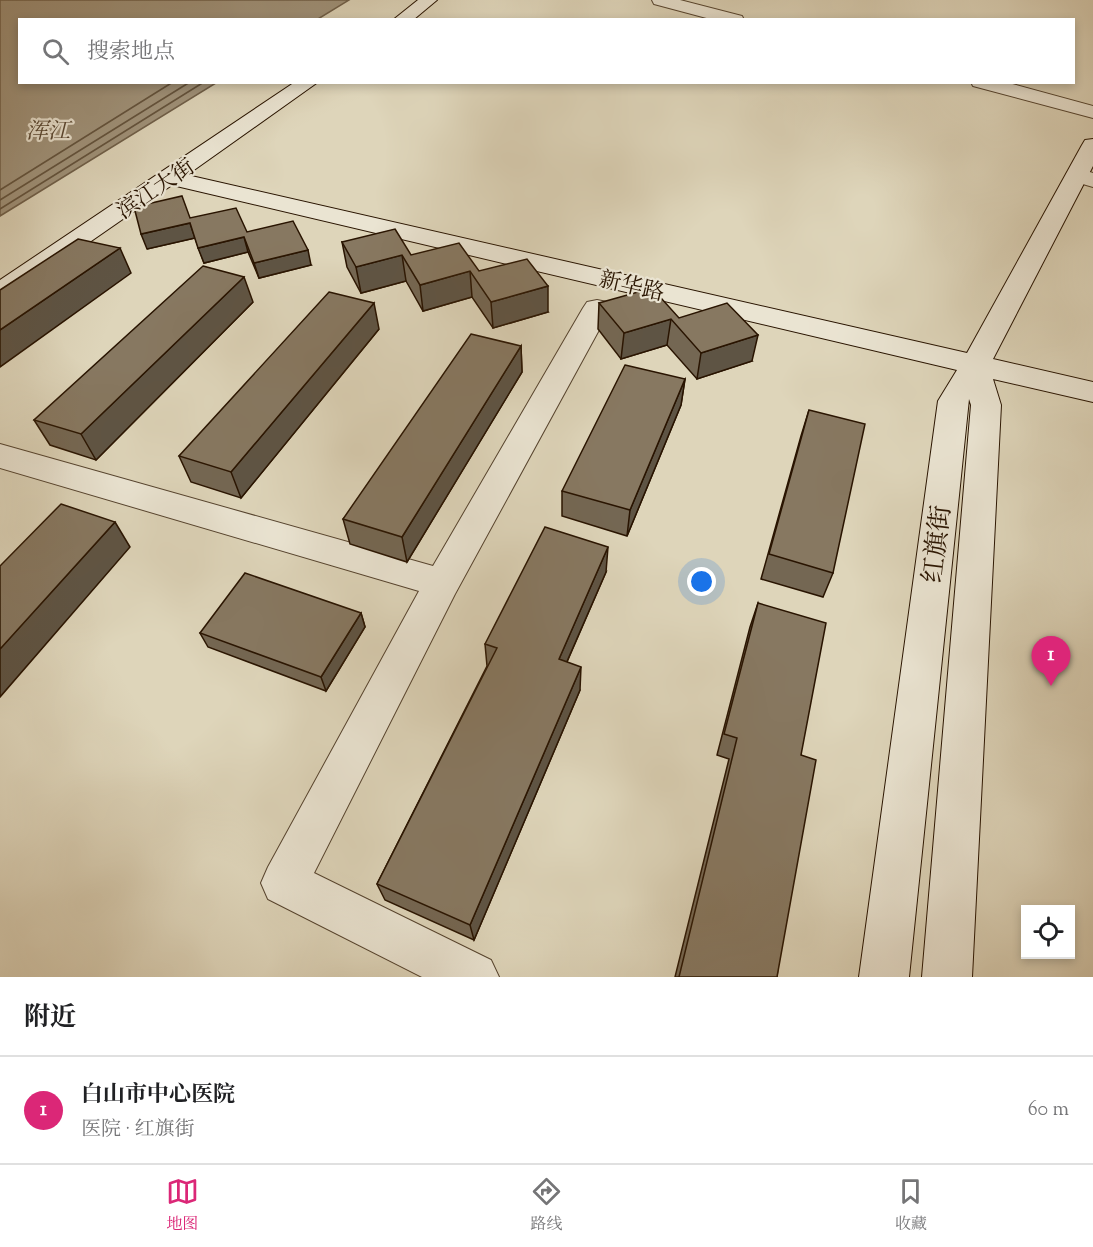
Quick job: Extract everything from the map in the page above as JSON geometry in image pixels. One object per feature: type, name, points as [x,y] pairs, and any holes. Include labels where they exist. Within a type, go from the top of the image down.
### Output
[{"type":"main road","points":[[403,18],[429,0]]},
{"type":"main road","points":[[660,0],[728,18]]},
{"type":"main road","name":"滨江大街","points":[[0,292],[171,178],[306,84]]},
{"type":"main road","points":[[988,84],[1093,112]]},
{"type":"main road","name":"红旗街","points":[[884,977],[953,401],[1085,178],[1093,145]]},
{"type":"main road","name":"新华路","points":[[171,178],[1093,392]]},
{"type":"main road","points":[[474,977],[284,883],[442,583],[597,308]]},
{"type":"main road","points":[[947,977],[986,405],[975,365]]},
{"type":"main road","points":[[0,456],[442,583]]},
{"type":"water","name":"浑江","points":[[0,0],[349,0],[320,18],[18,18],[18,84],[214,84],[0,216]]},
{"type":"building","points":[[182,196],[190,218],[236,208],[247,232],[293,221],[308,250],[254,263],[244,237],[198,248],[190,223],[141,234],[134,207]]},
{"type":"building","points":[[395,229],[411,255],[459,243],[479,271],[527,259],[548,286],[491,302],[470,271],[420,285],[402,255],[356,267],[342,242]]},
{"type":"building","points":[[78,239],[120,248],[0,330],[0,290]]},
{"type":"building","points":[[203,266],[244,277],[81,434],[34,420]]},
{"type":"building","points":[[652,288],[679,318],[727,303],[758,335],[701,353],[671,319],[624,333],[599,303]]},
{"type":"building","points":[[329,292],[374,303],[231,472],[179,456]]},
{"type":"building","points":[[471,334],[521,346],[402,537],[343,519]]},
{"type":"building","points":[[625,365],[685,379],[630,510],[562,491]]},
{"type":"building","points":[[809,410],[865,424],[833,573],[769,554]]},
{"type":"building","points":[[61,504],[115,522],[0,649],[0,566]]},
{"type":"building","points":[[545,527],[608,547],[559,659],[581,667],[470,925],[377,884],[497,648],[485,644]]},
{"type":"building","points":[[245,573],[361,613],[321,677],[200,633]]},
{"type":"building","points":[[758,603],[826,623],[801,755],[816,760],[777,977],[679,977],[737,738],[724,734]]},
{"type":"place","name":"白山市中心医院","points":[[1051,686]]}]
